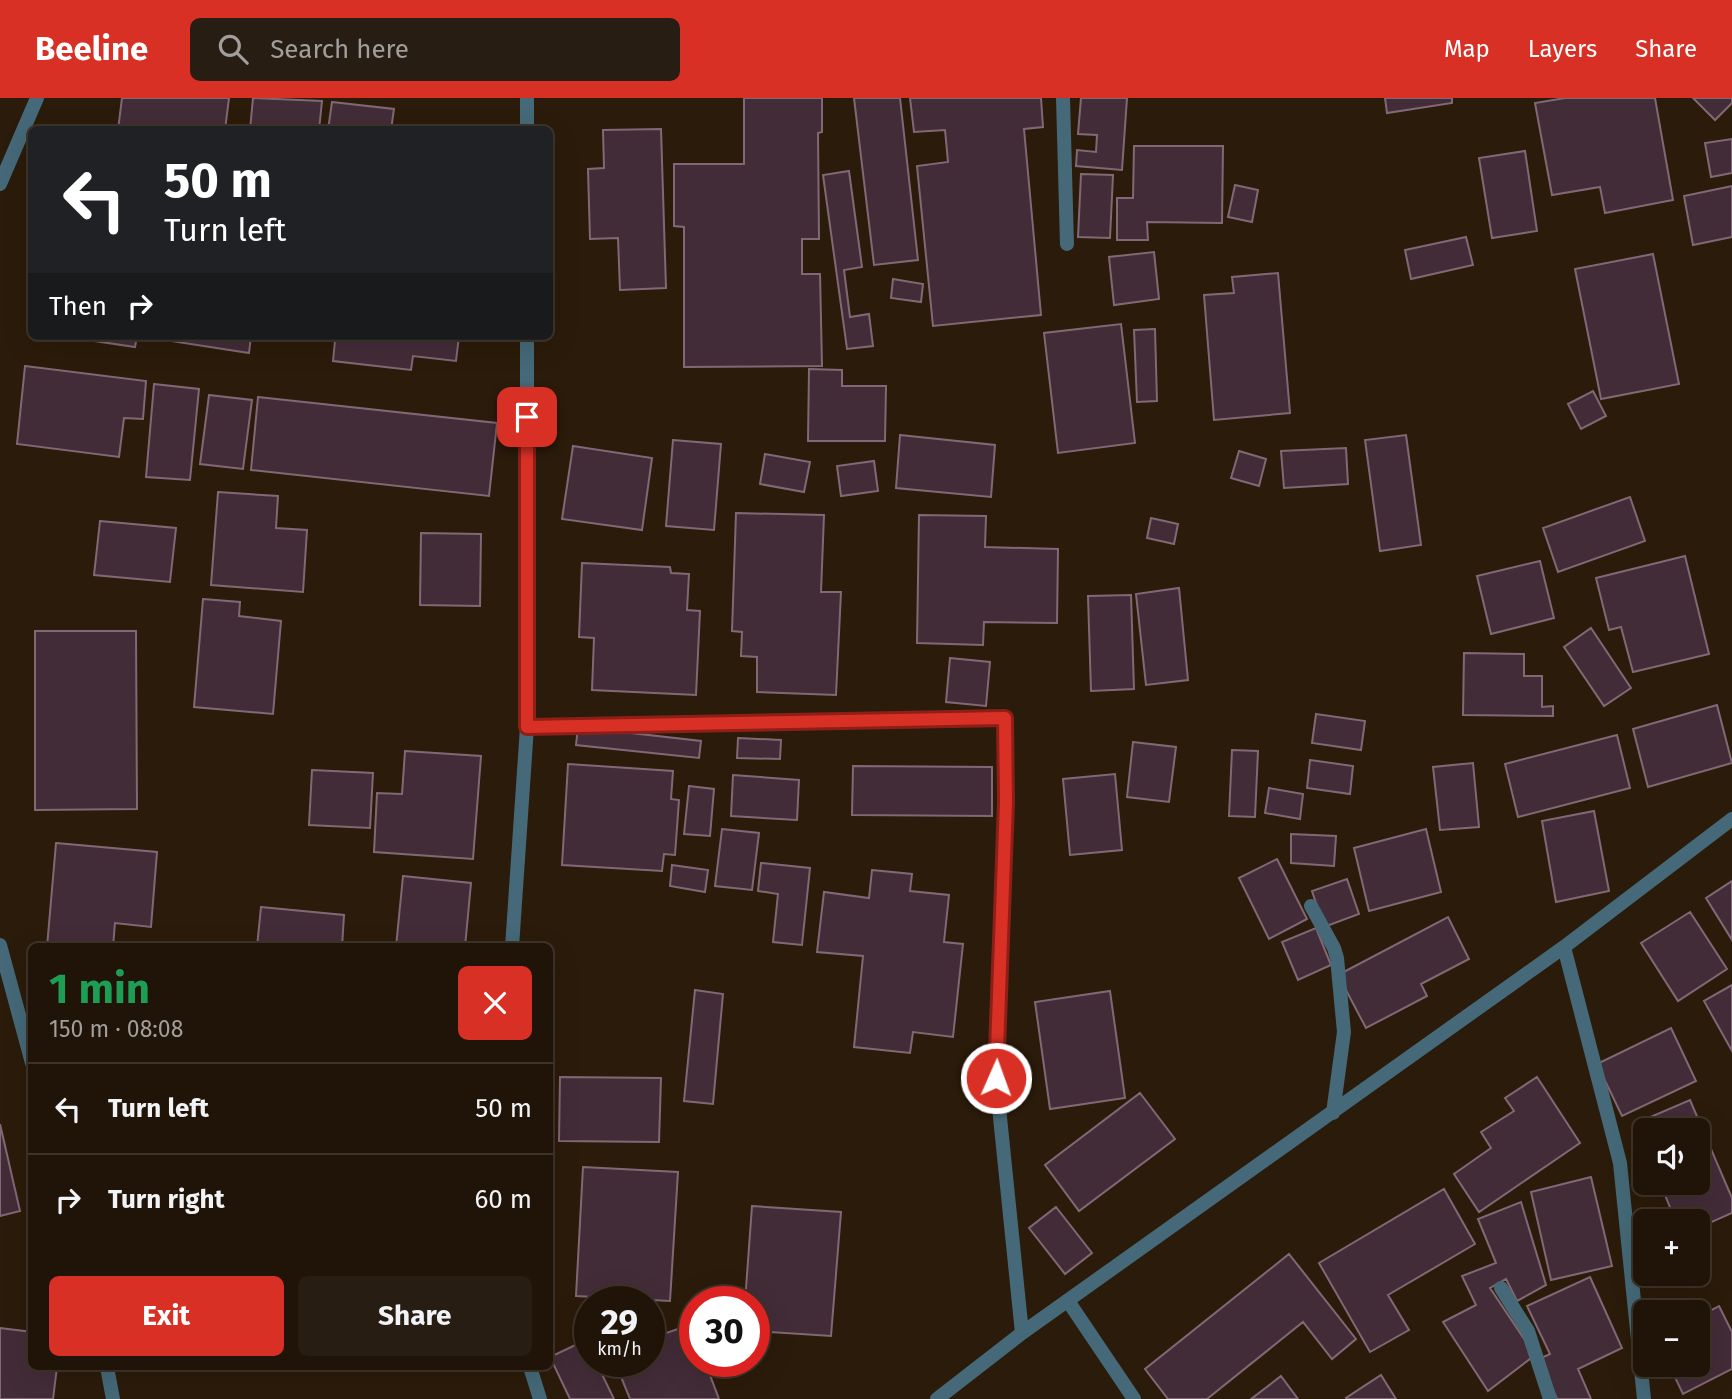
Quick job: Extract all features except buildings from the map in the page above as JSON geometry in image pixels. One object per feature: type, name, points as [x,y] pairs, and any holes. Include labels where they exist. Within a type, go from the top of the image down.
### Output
[{"type":"street","points":[[0,184],[37,98]]},
{"type":"street","points":[[527,98],[527,126]]},
{"type":"street","points":[[1063,98],[1067,244]]},
{"type":"street","points":[[512,943],[527,727],[527,340]]},
{"type":"street","points":[[527,727],[1005,718],[1006,802],[996,1078],[1022,1333]]},
{"type":"street","points":[[937,1399],[1022,1333],[1564,947],[1732,819]]},
{"type":"street","points":[[1311,906],[1337,958],[1344,1032],[1333,1113]]},
{"type":"street","points":[[0,945],[28,1048]]},
{"type":"street","points":[[1564,947],[1620,1163],[1644,1399]]},
{"type":"street","points":[[1501,1288],[1528,1331],[1550,1399]]},
{"type":"street","points":[[1068,1301],[1134,1399]]},
{"type":"street","points":[[108,1370],[113,1399]]},
{"type":"street","points":[[531,1370],[540,1399]]},
{"type":"route","points":[[527,417],[527,727],[1005,718],[1006,802],[996,1078]]}]
